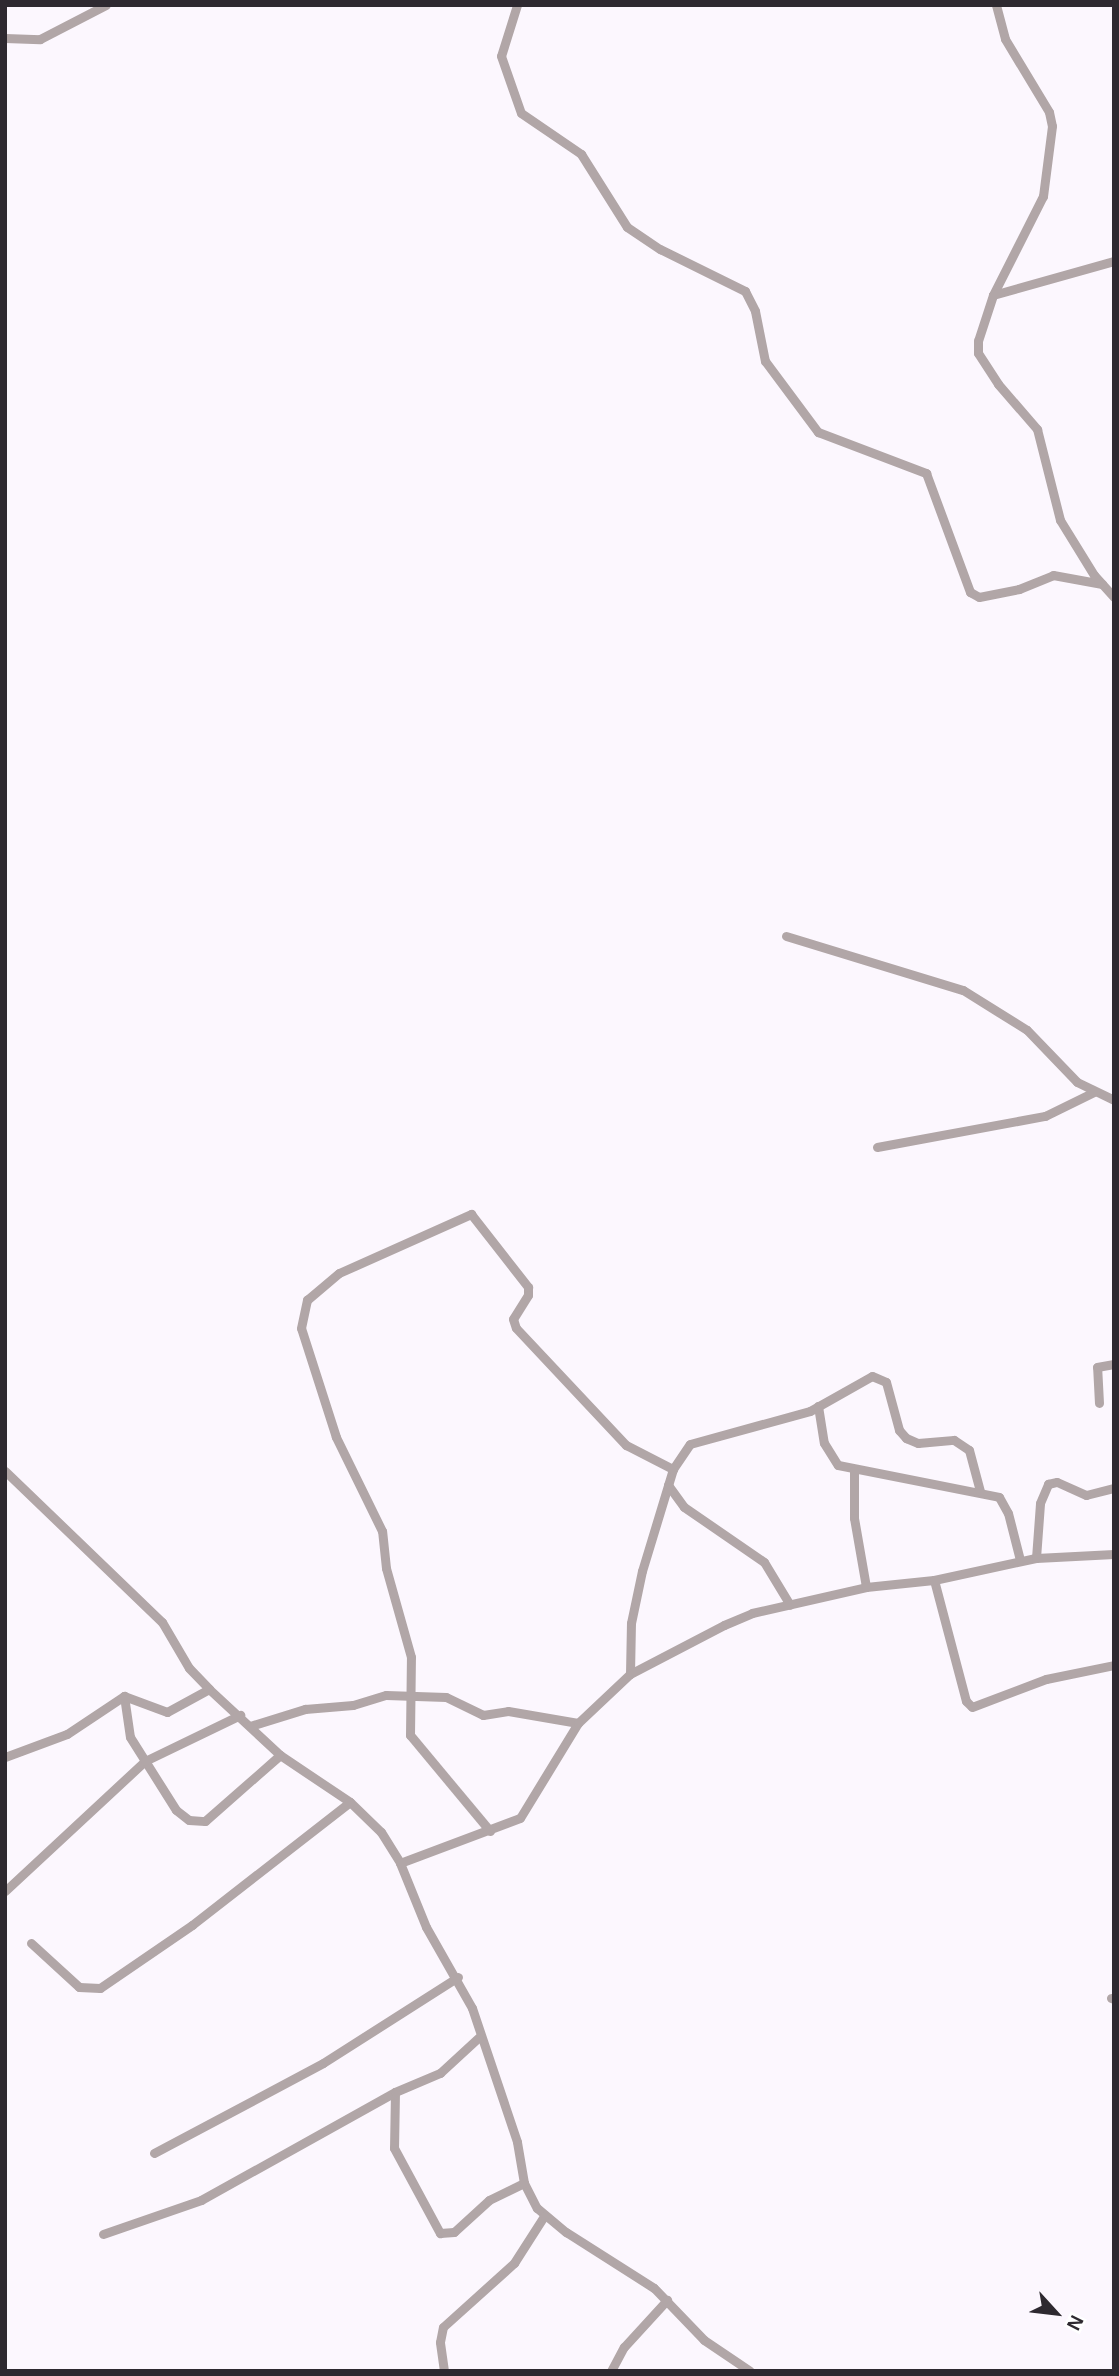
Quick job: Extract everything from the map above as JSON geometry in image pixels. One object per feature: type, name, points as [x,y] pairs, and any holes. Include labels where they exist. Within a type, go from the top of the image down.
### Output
[{"type":"street","points":[[5,38],[40,39],[106,5]]},
{"type":"street","points":[[517,5],[501,56],[521,113],[581,154],[626,228],[745,291],[755,310],[765,361],[818,432],[926,473],[970,593],[986,596],[1052,575],[1102,584]]},
{"type":"street","points":[[996,5],[1005,39],[1049,112],[1052,126],[1044,195],[993,295],[978,341],[982,363],[1037,429],[1060,520],[1102,584],[1114,597]]},
{"type":"street","points":[[993,295],[1114,261]]},
{"type":"street","points":[[786,936],[963,990],[1027,1030],[1077,1082],[1114,1100]]},
{"type":"street","points":[[877,1147],[1045,1116],[1094,1092]]},
{"type":"street","points":[[490,1831],[414,1744],[409,1725],[412,1697],[411,1657],[386,1569],[382,1531],[343,1456],[301,1328],[314,1291],[373,1256],[471,1214],[528,1287],[528,1295],[513,1319],[516,1328],[626,1445],[673,1469]]},
{"type":"street","points":[[1099,1402],[1097,1367],[1114,1364]]},
{"type":"street","points":[[630,1674],[631,1623],[642,1572],[673,1469],[690,1444],[818,1406],[864,1377],[881,1378],[890,1390],[899,1430],[906,1438],[918,1443],[954,1440],[969,1450],[980,1491]]},
{"type":"street","points":[[818,1406],[829,1456],[854,1471],[980,1491],[1005,1503],[1020,1560]]},
{"type":"street","points":[[5,1471],[162,1622],[189,1668],[209,1689],[240,1715],[279,1755],[350,1802],[380,1832],[400,1863],[426,1927],[458,1977],[478,2038],[492,2063],[517,2142],[524,2183],[544,2216],[667,2300],[705,2340],[750,2371]]},
{"type":"street","points":[[854,1471],[854,1518],[866,1587]]},
{"type":"street","points":[[1036,1558],[1040,1503],[1048,1484],[1057,1482],[1086,1495],[1114,1488]]},
{"type":"street","points":[[668,1486],[684,1507],[764,1562],[790,1605]]},
{"type":"street","points":[[400,1863],[444,1843],[490,1831],[527,1811],[567,1734],[630,1674],[752,1612],[866,1587],[934,1580],[1020,1560],[1114,1554]]},
{"type":"street","points":[[934,1580],[972,1707],[1046,1679],[1114,1665]]},
{"type":"street","points":[[124,1696],[167,1712],[209,1689]]},
{"type":"street","points":[[250,1726],[305,1709],[354,1705],[386,1695],[446,1698],[483,1714],[508,1711],[578,1723]]},
{"type":"street","points":[[5,1757],[67,1734],[124,1696]]},
{"type":"street","points":[[124,1696],[130,1737],[176,1810],[198,1823],[279,1755]]},
{"type":"street","points":[[5,1891],[145,1761],[240,1715]]},
{"type":"street","points":[[31,1943],[79,1987],[100,1988],[182,1932],[350,1802]]},
{"type":"street","points":[[154,2154],[324,2063],[458,1977]]},
{"type":"street","points":[[103,2234],[201,2200],[395,2092],[456,2063],[478,2038]]},
{"type":"street","points":[[395,2092],[396,2151],[440,2233],[454,2232],[489,2200],[524,2183]]},
{"type":"street","points":[[443,2371],[440,2342],[443,2327],[514,2263],[544,2216]]},
{"type":"street","points":[[611,2371],[624,2347],[667,2300]]}]
